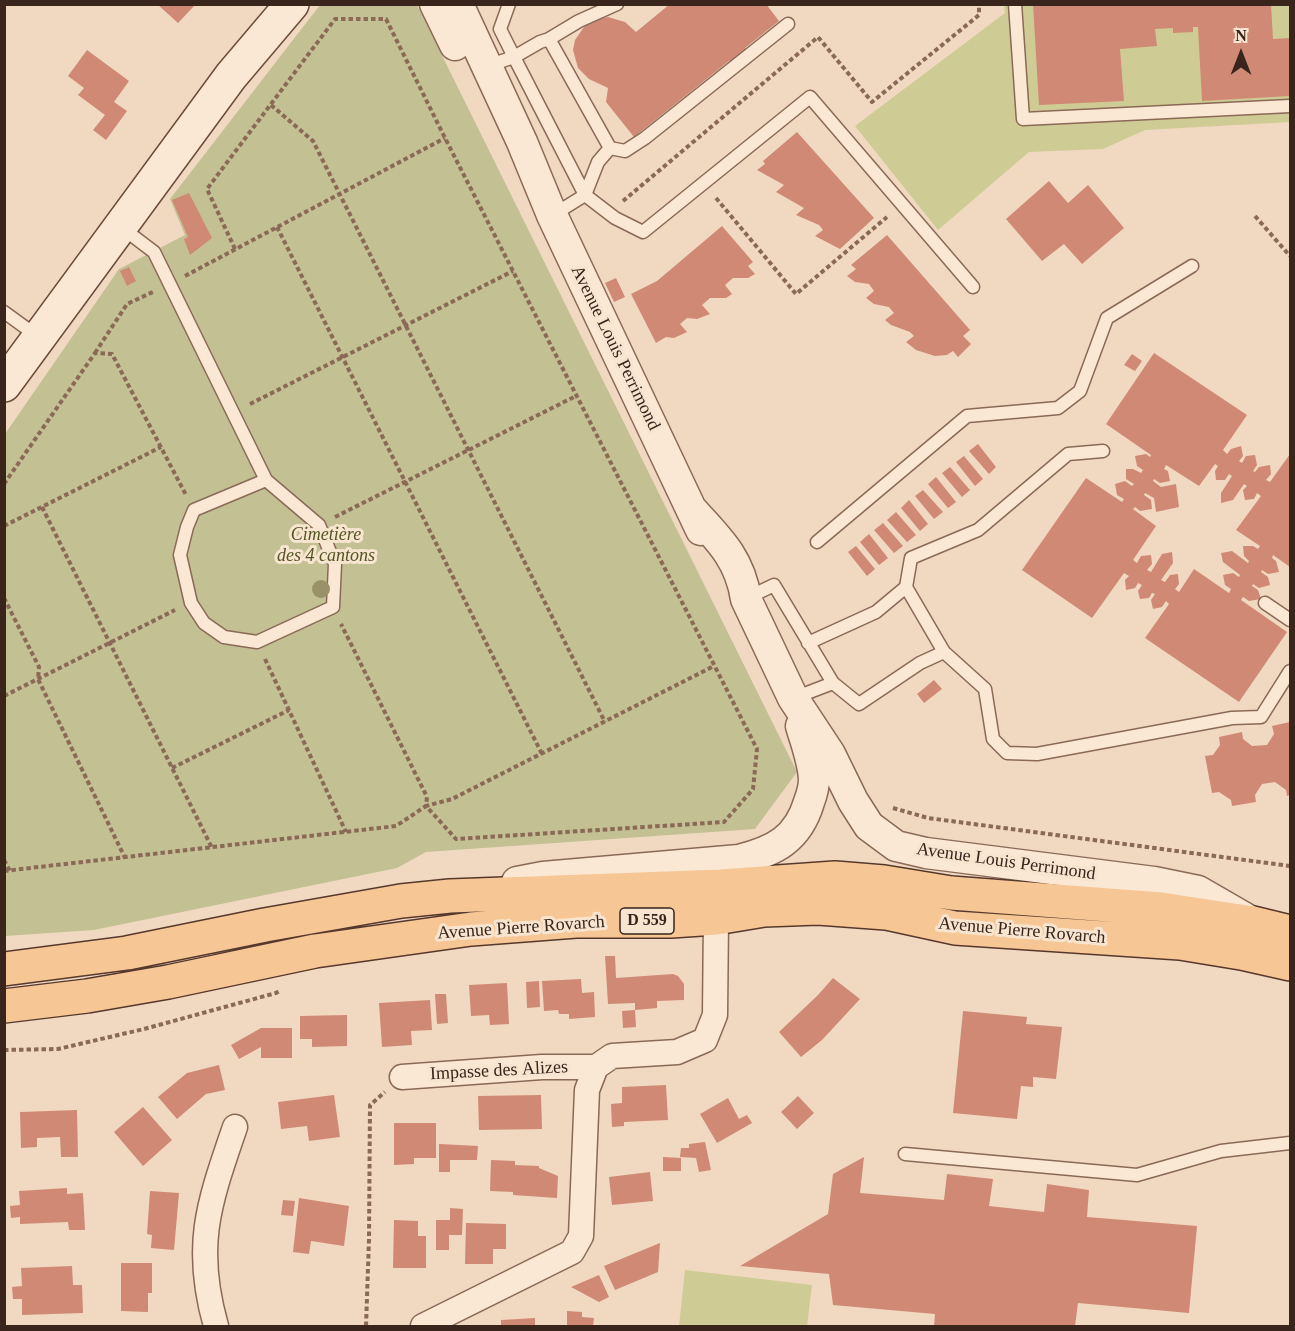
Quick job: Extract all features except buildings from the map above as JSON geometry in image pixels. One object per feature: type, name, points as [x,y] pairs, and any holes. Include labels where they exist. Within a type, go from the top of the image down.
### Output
[{"type":"main road","points":[[231,76],[268,4]]},
{"type":"main road","points":[[4,385],[231,76],[292,4]]},
{"type":"main road","name":"Avenue Pierre Rovarch","points":[[4,969],[127,953],[401,901],[450,896],[721,886],[835,878],[884,882],[951,893],[1161,909],[1253,923],[1290,932]]},
{"type":"main road","name":"Avenue Pierre Rovarch","points":[[4,1006],[87,996],[168,982],[315,951],[471,929],[576,921],[671,921],[716,918],[764,910],[818,908],[886,913],[955,928],[1180,943],[1290,964]]},
{"type":"street","name":"Avenue Louis Perrimond","points":[[435,4],[460,56],[513,151],[538,184]]},
{"type":"street","name":"Avenue Louis Perrimond","points":[[458,4],[501,62],[522,142],[538,184],[711,553],[730,573],[731,588],[746,599],[793,698],[830,754],[853,801],[869,826],[896,846],[926,853],[1154,882],[1198,891],[1253,923]]},
{"type":"street","name":"Avenue Louis Perrimond","points":[[450,896],[543,877],[739,860],[758,855],[786,842],[796,830],[814,789],[810,759],[793,698]]},
{"type":"street","points":[[423,1326],[572,1252],[580,1236],[586,1090],[596,1067],[612,1056],[676,1052],[705,1040],[715,1015],[716,918]]},
{"type":"street","name":"Impasse des Alizes","points":[[402,1077],[542,1067],[596,1067]]},
{"type":"street","points":[[216,1326],[205,1280],[206,1223],[212,1196],[235,1126]]},
{"type":"lane","points":[[509,4],[500,29],[501,62],[585,195],[615,218],[644,232],[810,97],[973,287]]},
{"type":"lane","points":[[501,62],[617,4]]},
{"type":"lane","points":[[1015,4],[1023,118],[1290,106]]},
{"type":"lane","points":[[549,39],[610,148],[625,151],[645,138],[788,24]]},
{"type":"lane","points":[[552,215],[585,195],[598,162],[610,148]]},
{"type":"lane","points":[[120,227],[154,252],[266,480],[319,525],[335,564],[333,607],[256,642],[224,637],[204,622],[191,603],[180,555],[187,527],[194,510],[266,480]]},
{"type":"lane","points":[[817,542],[967,416],[1058,408],[1080,391],[1107,318],[1192,266]]},
{"type":"lane","points":[[4,312],[40,338]]},
{"type":"lane","points":[[1102,451],[1068,454],[978,530],[910,558],[906,587],[944,652],[985,689],[993,739],[1007,753],[1037,754],[1232,718],[1261,717],[1290,671]]},
{"type":"lane","points":[[746,599],[774,585],[833,683],[859,704],[920,663],[944,652]]},
{"type":"lane","points":[[808,642],[876,612],[906,587]]},
{"type":"lane","points":[[1265,603],[1290,620]]},
{"type":"lane","points":[[793,698],[833,683]]},
{"type":"lane","points":[[905,1154],[1137,1175],[1221,1151],[1290,1143]]},
{"type":"path","points":[[235,249],[207,189],[335,19],[386,19],[757,749],[753,789],[724,822],[456,839],[426,806],[427,797],[333,607]]},
{"type":"path","points":[[271,105],[314,141],[605,722]]},
{"type":"path","points":[[4,484],[127,304],[170,284],[445,138]]},
{"type":"path","points":[[704,184],[796,294],[902,204]]},
{"type":"path","points":[[1255,216],[1290,256]]},
{"type":"path","points":[[277,227],[542,754]]},
{"type":"path","points":[[233,413],[513,271]]},
{"type":"path","points":[[95,353],[112,354],[194,510]]},
{"type":"path","points":[[319,525],[576,396]]},
{"type":"path","points":[[4,526],[161,447]]},
{"type":"path","points":[[42,507],[212,848]]},
{"type":"path","points":[[4,598],[39,667],[39,679],[125,858]]},
{"type":"path","points":[[4,696],[191,603]]},
{"type":"path","points":[[256,642],[346,832]]},
{"type":"path","points":[[4,860],[7,871],[396,826],[426,806],[452,799],[714,666]]},
{"type":"path","points":[[172,768],[289,710]]},
{"type":"path","points":[[885,805],[928,819],[1290,866]]},
{"type":"path","points":[[4,1050],[58,1049],[144,1029],[276,993],[285,987]]},
{"type":"path","points":[[366,1326],[370,1105],[402,1077]]},
{"type":"shaded area","points":[[1004,5],[1290,5],[1290,122],[1145,130],[1103,149],[1029,152],[938,230],[855,126],[1005,13]]},
{"type":"shaded area","points":[[685,1270],[812,1285],[807,1326],[679,1326]]},
{"type":"green space","name":"Cimetière des 4 cantons","points":[[320,5],[417,5],[797,772],[755,829],[426,852],[397,868],[94,930],[5,936],[5,434],[119,269],[185,235],[170,199]]}]
